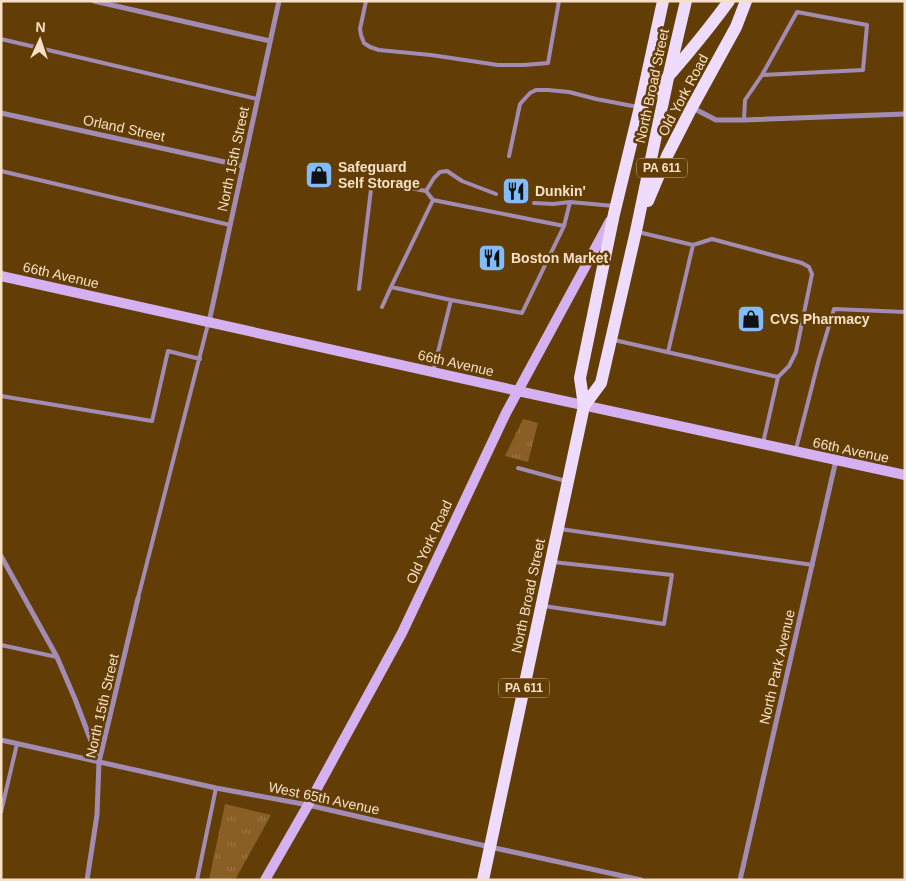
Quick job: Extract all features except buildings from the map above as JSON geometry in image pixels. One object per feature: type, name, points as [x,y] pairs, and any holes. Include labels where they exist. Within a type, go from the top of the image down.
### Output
[{"type":"main road","name":"North Broad Street","points":[[483,880],[584,406],[580,378],[615,210],[640,108],[663,1]]},
{"type":"main road","name":"North Broad Street","points":[[584,406],[601,382],[612,340],[686,1]]},
{"type":"main road","name":"Old York Road","points":[[640,108],[668,78],[729,1]]},
{"type":"main road","name":"Old York Road","points":[[636,231],[660,172],[692,107],[736,27],[746,1]]},
{"type":"street","points":[[94,1],[270,41]]},
{"type":"street","name":"North 15th Street","points":[[209,322],[279,1]]},
{"type":"street","points":[[692,107],[716,120],[905,114]]},
{"type":"street","name":"Orland Street","points":[[1,113],[243,166]]},
{"type":"street","name":"Old York Road","points":[[265,880],[402,633],[518,391],[615,210]]},
{"type":"street","name":"66th Avenue","points":[[1,276],[905,476]]},
{"type":"street","name":"North Park Avenue","points":[[740,880],[836,460]]},
{"type":"street","points":[[1,556],[57,657],[99,762]]},
{"type":"street","name":"North 15th Street","points":[[87,880],[97,815],[99,762],[138,598]]},
{"type":"street","name":"West 65th Avenue","points":[[1,740],[216,788],[308,805],[641,880]]},
{"type":"lane","points":[[366,1],[360,30],[364,43],[370,47],[400,53],[498,65],[524,65],[548,63],[559,1]]},
{"type":"lane","points":[[744,120],[745,100],[762,76],[797,12],[867,26],[862,70],[762,76]]},
{"type":"lane","points":[[1,39],[257,99]]},
{"type":"lane","points":[[509,156],[520,104],[530,93],[536,90],[569,92],[640,108]]},
{"type":"lane","points":[[1,171],[230,225]]},
{"type":"lane","points":[[426,191],[440,172],[447,171],[462,180],[496,194]]},
{"type":"lane","points":[[359,289],[372,181],[426,191],[433,200],[564,226]]},
{"type":"lane","points":[[382,306],[433,200]]},
{"type":"lane","points":[[391,287],[522,313],[564,226],[570,202]]},
{"type":"lane","points":[[534,203],[553,204],[570,202],[615,210]]},
{"type":"lane","points":[[636,231],[693,244],[712,239],[802,263],[809,267],[812,274],[796,352],[789,366],[778,377],[762,445]]},
{"type":"lane","points":[[668,352],[693,244]]},
{"type":"lane","points":[[433,372],[450,300]]},
{"type":"lane","points":[[795,451],[834,309],[905,312]]},
{"type":"lane","points":[[138,598],[209,322]]},
{"type":"lane","points":[[612,340],[778,377]]},
{"type":"lane","points":[[1,396],[152,422],[168,351],[200,359]]},
{"type":"lane","points":[[518,468],[568,481]]},
{"type":"lane","points":[[557,529],[812,565]]},
{"type":"lane","points":[[541,605],[664,624],[672,575],[550,562]]},
{"type":"lane","points":[[1,646],[57,657]]},
{"type":"lane","points":[[1,812],[17,744]]},
{"type":"lane","points":[[197,880],[216,788]]},
{"type":"green space","points":[[523,419],[538,423],[528,462],[505,456]]},
{"type":"green space","points":[[225,804],[271,815],[235,880],[209,880]]},
{"type":"place","name":"Safeguard Self Storage","points":[[319,175]]},
{"type":"place","name":"Dunkin'","points":[[516,191]]},
{"type":"place","name":"Boston Market","points":[[492,258]]},
{"type":"place","name":"CVS Pharmacy","points":[[751,319]]}]
